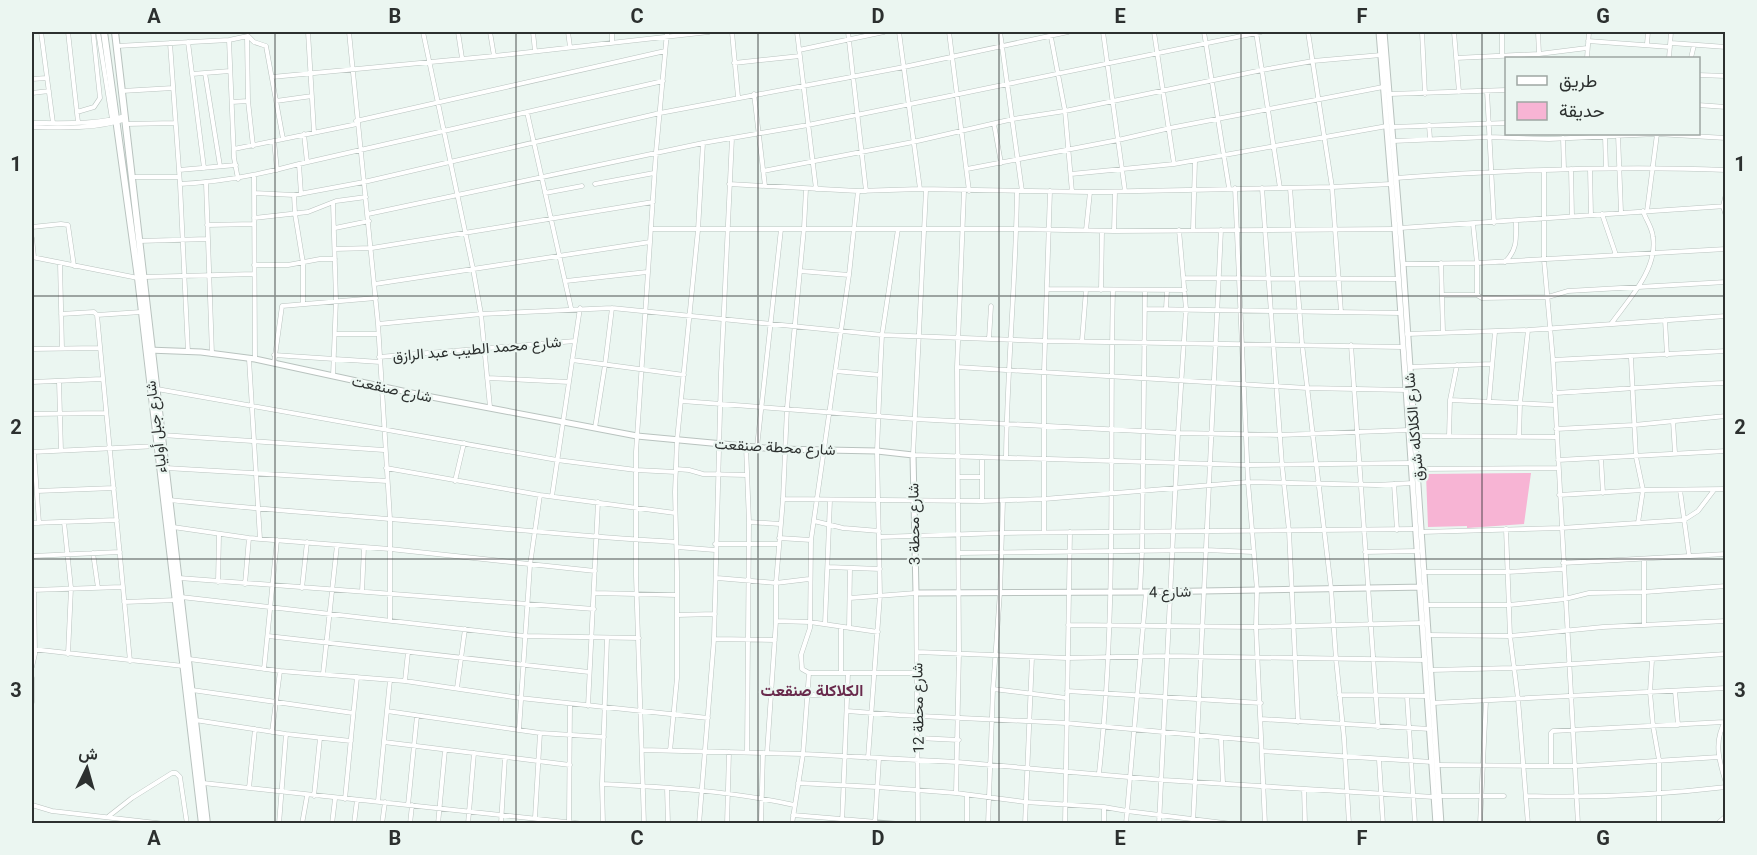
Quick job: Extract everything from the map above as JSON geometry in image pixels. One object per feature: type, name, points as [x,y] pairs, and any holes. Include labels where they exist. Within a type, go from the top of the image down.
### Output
[{"type":"main road","name":"شارع جبل أولياء","points":[[104,32],[115,120],[141,277],[158,446],[207,823]]},
{"type":"main road","name":"شارع جبل أولياء","points":[[115,32],[139,241],[142,312],[157,389],[179,578],[179,598]]},
{"type":"main road","name":"شارع جبل أولياء","points":[[187,663],[207,823]]},
{"type":"street","points":[[41,32],[53,123]]},
{"type":"street","points":[[68,32],[78,122]]},
{"type":"street","points":[[77,112],[94,107],[100,98],[93,32]]},
{"type":"street","points":[[98,32],[115,120]]},
{"type":"street","points":[[308,32],[314,132]]},
{"type":"street","points":[[349,32],[378,324],[390,519],[390,620]]},
{"type":"street","points":[[423,32],[473,269],[481,314],[490,407]]},
{"type":"street","points":[[458,32],[462,58]]},
{"type":"street","points":[[490,32],[494,56]]},
{"type":"street","points":[[533,32],[535,51]]},
{"type":"street","points":[[568,32],[570,47]]},
{"type":"street","points":[[612,32],[612,42]]},
{"type":"street","points":[[272,77],[494,56],[667,34],[709,32]]},
{"type":"street","points":[[732,32],[738,97]]},
{"type":"street","points":[[797,32],[816,189]]},
{"type":"street","points":[[848,32],[866,191]]},
{"type":"street","points":[[799,50],[884,32]]},
{"type":"street","points":[[899,32],[920,189]]},
{"type":"street","points":[[949,32],[967,169],[957,367],[959,717],[956,793]]},
{"type":"street","points":[[1000,32],[1013,119],[1019,191],[1008,370],[1006,457]]},
{"type":"street","points":[[254,193],[294,195],[364,182],[660,113],[904,67],[1051,33],[1068,32]]},
{"type":"street","points":[[1102,32],[1125,191]]},
{"type":"street","points":[[1154,32],[1174,164]]},
{"type":"street","points":[[1204,32],[1224,156],[1232,188],[1237,231],[1248,482],[1257,590],[1256,627],[1265,824]]},
{"type":"street","points":[[368,214],[656,152],[808,125],[1258,32],[1280,188]]},
{"type":"street","points":[[1308,32],[1332,187],[1341,312]]},
{"type":"street","name":"شارع الكلاكله شرق","points":[[1379,32],[1384,87],[1393,141],[1394,181]]},
{"type":"street","name":"شارع الكلاكله شرق","points":[[1384,32],[1417,468],[1418,550],[1426,605],[1431,670],[1434,763]]},
{"type":"street","points":[[1422,32],[1425,94]]},
{"type":"street","points":[[1454,32],[1458,92]]},
{"type":"street","points":[[1502,32],[1502,56]]},
{"type":"street","points":[[1538,32],[1539,54]]},
{"type":"street","points":[[1587,57],[1589,32]]},
{"type":"street","points":[[1647,44],[1648,32]]},
{"type":"street","points":[[1669,57],[1671,32]]},
{"type":"street","points":[[1051,33],[1065,111],[1072,192]]},
{"type":"street","points":[[644,824],[636,593],[636,470],[654,173],[667,34]]},
{"type":"street","points":[[117,46],[228,39],[248,35]]},
{"type":"street","points":[[248,35],[254,42],[266,46],[283,139]]},
{"type":"street","points":[[248,35],[248,101],[253,146]]},
{"type":"street","points":[[228,39],[234,149],[238,179]]},
{"type":"street","points":[[1588,41],[1725,47]]},
{"type":"street","points":[[188,42],[204,168]]},
{"type":"street","points":[[170,43],[184,240],[188,352]]},
{"type":"street","points":[[1691,57],[1694,45]]},
{"type":"street","points":[[1456,58],[1539,54],[1587,48]]},
{"type":"street","points":[[234,149],[357,123],[665,51]]},
{"type":"street","points":[[763,171],[1262,70],[1313,61],[1381,55]]},
{"type":"street","points":[[734,63],[800,56]]},
{"type":"street","points":[[192,74],[230,71]]},
{"type":"street","points":[[205,73],[220,166]]},
{"type":"street","points":[[1700,77],[1725,76]]},
{"type":"street","points":[[32,80],[47,78]]},
{"type":"street","points":[[180,184],[206,183],[254,176],[663,81]]},
{"type":"street","points":[[967,169],[1384,87]]},
{"type":"street","points":[[122,92],[173,88]]},
{"type":"street","points":[[1390,94],[1505,90]]},
{"type":"street","points":[[32,93],[49,91]]},
{"type":"street","points":[[1487,92],[1494,222]]},
{"type":"street","points":[[754,94],[765,186]]},
{"type":"street","points":[[276,101],[312,96]]},
{"type":"street","points":[[232,102],[248,101]]},
{"type":"street","points":[[1700,105],[1725,106]]},
{"type":"street","points":[[527,112],[572,308]]},
{"type":"street","points":[[32,125],[70,127],[115,120]]},
{"type":"street","points":[[32,125],[115,120],[176,123]]},
{"type":"street","points":[[1071,174],[1195,161],[1390,126],[1505,123]]},
{"type":"street","points":[[994,124],[1001,163]]},
{"type":"street","points":[[1429,125],[1430,139]]},
{"type":"street","points":[[304,134],[307,162]]},
{"type":"street","points":[[1393,141],[1612,135]]},
{"type":"street","points":[[1618,135],[1621,212]]},
{"type":"street","points":[[1611,324],[1637,288],[1654,253],[1652,230],[1645,211],[1654,168],[1657,135]]},
{"type":"street","points":[[1700,135],[1725,138]]},
{"type":"street","points":[[1605,136],[1606,168]]},
{"type":"street","points":[[699,824],[717,578],[715,547],[732,138]]},
{"type":"street","points":[[1563,138],[1564,169]]},
{"type":"street","points":[[274,141],[277,170]]},
{"type":"street","points":[[670,751],[677,678],[675,513],[677,440],[698,230],[703,143]]},
{"type":"street","points":[[1193,230],[1195,161]]},
{"type":"street","points":[[299,164],[301,194]]},
{"type":"street","points":[[179,170],[236,165]]},
{"type":"street","points":[[729,184],[858,191],[920,189],[1115,192],[1332,187],[1491,171],[1606,168],[1725,170]]},
{"type":"street","points":[[1570,169],[1572,217]]},
{"type":"street","points":[[1590,169],[1591,215]]},
{"type":"street","points":[[1544,170],[1544,260],[1553,360],[1578,824]]},
{"type":"street","points":[[595,184],[654,173]]},
{"type":"street","points":[[254,176],[252,359],[255,473],[260,539]]},
{"type":"street","points":[[132,177],[179,177]]},
{"type":"street","points":[[206,183],[212,354]]},
{"type":"street","points":[[545,193],[582,186]]},
{"type":"street","points":[[1262,188],[1289,531],[1299,722]]},
{"type":"street","points":[[1290,188],[1302,344],[1331,588],[1346,758],[1349,824]]},
{"type":"street","points":[[761,824],[761,798],[775,640],[778,544],[783,499],[787,408],[806,189]]},
{"type":"street","points":[[926,190],[913,455],[1248,465],[1412,463]]},
{"type":"street","points":[[858,191],[841,332],[815,500],[809,579],[810,622],[800,662],[802,669],[808,673],[917,673]]},
{"type":"street","points":[[1044,532],[1044,372],[1050,191]]},
{"type":"street","points":[[1086,231],[1090,192]]},
{"type":"street","points":[[1114,231],[1115,192]]},
{"type":"street","points":[[1725,194],[1725,216]]},
{"type":"street","points":[[294,195],[303,263],[303,303]]},
{"type":"street","points":[[254,218],[314,211],[333,203],[366,197]]},
{"type":"street","points":[[336,249],[372,248],[653,202]]},
{"type":"street","points":[[333,203],[336,249],[333,376]]},
{"type":"street","points":[[651,229],[1237,231],[1398,228],[1473,225],[1724,206]]},
{"type":"street","points":[[1602,214],[1616,255]]},
{"type":"street","points":[[335,228],[369,221]]},
{"type":"street","points":[[1505,262],[1512,255],[1516,245],[1516,221]]},
{"type":"street","points":[[207,225],[254,224]]},
{"type":"street","points":[[32,227],[69,225],[74,266]]},
{"type":"street","points":[[1473,225],[1477,263],[1477,295]]},
{"type":"street","name":"شارع الكلاكله شرق","points":[[1398,228],[1402,347],[1413,483],[1424,572],[1423,623],[1427,696],[1441,824]]},
{"type":"street","points":[[757,447],[781,229]]},
{"type":"street","points":[[868,758],[880,595],[877,451],[882,335],[898,229]]},
{"type":"street","points":[[1193,822],[1200,627],[1215,382],[1221,230]]},
{"type":"street","points":[[1101,290],[1102,231]]},
{"type":"street","points":[[1159,824],[1186,309],[1179,231]]},
{"type":"street","points":[[32,238],[33,257],[141,277],[254,274]]},
{"type":"street","points":[[139,241],[207,239]]},
{"type":"street","points":[[375,284],[650,242]]},
{"type":"street","points":[[1403,264],[1505,262],[1725,249]]},
{"type":"street","points":[[254,265],[335,259]]},
{"type":"street","points":[[60,263],[62,349]]},
{"type":"street","points":[[1441,263],[1443,332]]},
{"type":"street","points":[[800,271],[849,274]]},
{"type":"street","points":[[566,281],[648,272]]},
{"type":"street","points":[[1184,278],[1398,279]]},
{"type":"street","points":[[1442,296],[1548,297],[1568,291],[1725,282]]},
{"type":"street","points":[[1048,289],[1185,290]]},
{"type":"street","points":[[1082,340],[1086,290]]},
{"type":"street","points":[[1099,773],[1107,693],[1110,626],[1113,290]]},
{"type":"street","points":[[1126,824],[1143,626],[1142,491],[1145,290]]},
{"type":"street","points":[[1166,309],[1167,290]]},
{"type":"street","points":[[274,363],[280,308],[284,305],[376,298]]},
{"type":"street","points":[[989,339],[991,306]]},
{"type":"street","points":[[378,324],[481,314],[572,308],[612,308],[841,332],[918,337],[1402,347]]},
{"type":"street","points":[[552,496],[580,308]]},
{"type":"street","points":[[595,428],[612,308]]},
{"type":"street","points":[[1145,309],[1400,313]]},
{"type":"street","points":[[61,314],[94,312],[97,315],[142,312]]},
{"type":"street","points":[[97,315],[130,662]]},
{"type":"street","points":[[1407,334],[1495,332],[1725,316]]},
{"type":"street","points":[[1665,320],[1667,355]]},
{"type":"street","points":[[1519,437],[1520,403],[1528,330]]},
{"type":"street","points":[[1489,401],[1495,332]]},
{"type":"street","points":[[335,334],[378,334]]},
{"type":"street","name":"شارع محمد الطيب عبد الرازق","points":[[274,356],[334,360],[380,359],[575,340]]},
{"type":"street","points":[[1351,345],[1378,727]]},
{"type":"street","points":[[32,350],[99,348]]},
{"type":"street","name":"شارع صنقعت","points":[[149,350],[252,359],[637,436]]},
{"type":"street","points":[[1553,360],[1616,356],[1631,358],[1725,351]]},
{"type":"street","points":[[1631,358],[1636,457],[1643,490],[1638,524]]},
{"type":"street","points":[[572,360],[684,375]]},
{"type":"street","points":[[1449,436],[1450,400],[1457,364]]},
{"type":"street","points":[[1409,367],[1492,364]]},
{"type":"street","points":[[957,367],[1308,388],[1406,390]]},
{"type":"street","points":[[835,371],[880,375]]},
{"type":"street","points":[[487,378],[569,382]]},
{"type":"street","points":[[32,381],[102,379]]},
{"type":"street","points":[[59,381],[61,451]]},
{"type":"street","points":[[1554,393],[1725,383]]},
{"type":"street","points":[[157,389],[557,460],[636,470],[747,475]]},
{"type":"street","points":[[1450,400],[1555,405]]},
{"type":"street","points":[[682,401],[915,419],[1178,433],[1312,435],[1409,430]]},
{"type":"street","points":[[32,414],[106,413]]},
{"type":"street","points":[[1556,429],[1634,425],[1725,416]]},
{"type":"street","points":[[1673,421],[1675,453]]},
{"type":"street","points":[[162,435],[384,450]]},
{"type":"street","points":[[1414,435],[1557,436]]},
{"type":"street","name":"شارع محطة صنقعت","points":[[637,436],[785,449],[877,451],[913,455]]},
{"type":"street","points":[[455,481],[464,443]]},
{"type":"street","points":[[39,523],[33,452],[158,446]]},
{"type":"street","points":[[746,446],[749,522],[747,752]]},
{"type":"street","points":[[1558,460],[1725,451]]},
{"type":"street","name":"شارع محطة 3","points":[[913,455],[915,593]]},
{"type":"street","points":[[982,457],[982,501]]},
{"type":"street","points":[[1601,458],[1603,493]]},
{"type":"street","points":[[166,468],[387,481]]},
{"type":"street","points":[[386,468],[540,495],[675,513]]},
{"type":"street","points":[[1417,468],[1558,468]]},
{"type":"street","points":[[958,477],[982,477]]},
{"type":"street","points":[[783,499],[959,502],[1044,498],[1248,482],[1413,483]]},
{"type":"street","points":[[1394,484],[1397,530]]},
{"type":"street","points":[[37,491],[114,488]]},
{"type":"street","points":[[814,521],[879,534],[913,536],[1044,532],[1561,528],[1684,520],[1698,511],[1714,489]]},
{"type":"street","points":[[1559,495],[1643,490],[1725,489]]},
{"type":"street","points":[[1680,490],[1689,555]]},
{"type":"street","points":[[519,730],[530,565],[540,495]]},
{"type":"street","points":[[170,500],[676,545],[715,547],[778,544]]},
{"type":"street","points":[[825,624],[830,500]]},
{"type":"street","points":[[988,824],[1003,500]]},
{"type":"street","points":[[588,706],[598,502]]},
{"type":"street","points":[[32,523],[117,520]]},
{"type":"street","points":[[64,522],[70,588],[68,654]]},
{"type":"street","points":[[749,522],[780,524]]},
{"type":"street","points":[[173,527],[219,535],[390,549],[595,572]]},
{"type":"street","points":[[1506,529],[1510,636],[1518,699],[1528,824]]},
{"type":"street","points":[[1065,824],[1070,532]]},
{"type":"street","points":[[218,582],[219,535]]},
{"type":"street","points":[[245,584],[249,538]]},
{"type":"street","points":[[779,538],[811,540]]},
{"type":"street","points":[[264,669],[277,540]]},
{"type":"street","points":[[302,588],[308,542]]},
{"type":"street","points":[[323,674],[337,545]]},
{"type":"street","points":[[362,592],[364,548]]},
{"type":"street","points":[[959,553],[1143,550],[1253,552]]},
{"type":"street","points":[[1365,552],[1418,550]]},
{"type":"street","points":[[32,556],[120,552]]},
{"type":"street","points":[[93,554],[98,588]]},
{"type":"street","points":[[1563,563],[1725,554]]},
{"type":"street","points":[[1644,559],[1644,625]]},
{"type":"street","points":[[828,567],[880,569]]},
{"type":"street","points":[[849,628],[850,568]]},
{"type":"street","points":[[1424,572],[1563,569]]},
{"type":"street","points":[[179,578],[594,609]]},
{"type":"street","points":[[717,578],[776,583],[809,579]]},
{"type":"street","points":[[1426,605],[1509,605],[1565,599],[1589,593],[1645,592],[1725,586]]},
{"type":"street","points":[[32,667],[33,590],[122,587]]},
{"type":"street","name":"شارع 4","points":[[915,593],[1110,593],[1423,587]]},
{"type":"street","points":[[595,593],[677,595]]},
{"type":"street","points":[[850,598],[915,593]]},
{"type":"street","name":"شارع محطة 12","points":[[915,593],[918,824]]},
{"type":"street","points":[[124,602],[179,598],[524,636],[639,638]]},
{"type":"street","points":[[677,615],[715,614]]},
{"type":"street","points":[[776,621],[810,622],[878,632]]},
{"type":"street","points":[[1428,635],[1510,636],[1593,628],[1725,621]]},
{"type":"street","points":[[1068,625],[1256,627],[1423,623]]},
{"type":"street","points":[[841,627],[841,673]]},
{"type":"street","points":[[457,688],[465,629]]},
{"type":"street","points":[[268,636],[589,672]]},
{"type":"street","points":[[603,824],[602,784],[607,639]]},
{"type":"street","points":[[714,639],[775,640]]},
{"type":"street","points":[[34,650],[130,662],[187,663],[405,681],[520,698],[708,718]]},
{"type":"street","points":[[405,681],[408,652]]},
{"type":"street","points":[[917,652],[1068,658],[1200,656],[1425,660]]},
{"type":"street","points":[[1431,670],[1514,668],[1725,654]]},
{"type":"street","points":[[1024,824],[1032,657]]},
{"type":"street","points":[[1652,660],[1650,692],[1659,760],[1659,824]]},
{"type":"street","points":[[272,732],[280,671]]},
{"type":"street","points":[[792,824],[803,754],[808,673]]},
{"type":"street","points":[[842,821],[848,673]]},
{"type":"street","points":[[345,799],[357,677]]},
{"type":"street","points":[[32,678],[32,702]]},
{"type":"street","points":[[378,801],[390,680]]},
{"type":"street","points":[[1433,703],[1725,688]]},
{"type":"street","points":[[993,689],[1066,698]]},
{"type":"street","points":[[192,690],[353,713]]},
{"type":"street","points":[[1675,690],[1678,724]]},
{"type":"street","points":[[1066,691],[1261,703]]},
{"type":"street","points":[[770,694],[847,695]]},
{"type":"street","points":[[1339,695],[1427,696]]},
{"type":"street","points":[[1407,696],[1415,824]]},
{"type":"street","points":[[1480,824],[1486,701]]},
{"type":"street","points":[[569,822],[570,704]]},
{"type":"street","points":[[387,711],[540,733],[604,738]]},
{"type":"street","points":[[847,711],[1066,723],[1261,741]]},
{"type":"street","points":[[410,824],[417,716]]},
{"type":"street","points":[[1261,719],[1430,729]]},
{"type":"street","points":[[195,720],[351,741]]},
{"type":"street","points":[[1526,796],[1659,795],[1725,785],[1718,743],[1725,721],[1553,731],[1551,733],[1551,766]]},
{"type":"street","points":[[249,788],[255,729]]},
{"type":"street","points":[[535,818],[540,733]]},
{"type":"street","points":[[279,824],[286,734]]},
{"type":"street","points":[[314,796],[320,738]]},
{"type":"street","points":[[918,738],[958,740]]},
{"type":"street","points":[[1221,738],[1223,783]]},
{"type":"street","points":[[384,742],[570,765]]},
{"type":"street","points":[[438,824],[445,749]]},
{"type":"street","points":[[642,750],[918,759],[1163,780],[1347,792],[1437,797],[1504,796]]},
{"type":"street","points":[[1262,751],[1483,765],[1575,766],[1719,758]]},
{"type":"street","points":[[727,824],[729,752]]},
{"type":"street","points":[[468,824],[474,753]]},
{"type":"street","points":[[501,824],[505,757]]},
{"type":"street","points":[[875,822],[879,758]]},
{"type":"street","points":[[1380,760],[1383,824]]},
{"type":"street","points":[[105,824],[107,816],[172,773],[180,777],[187,824]]},
{"type":"street","points":[[203,783],[334,799],[378,801],[584,824]]},
{"type":"street","points":[[798,783],[956,793],[1025,802],[1104,807],[1127,812],[1160,814],[1193,822],[1232,824]]},
{"type":"street","points":[[602,784],[702,791],[794,804]]},
{"type":"street","points":[[667,788],[668,824]]},
{"type":"street","points":[[1304,789],[1305,824]]},
{"type":"street","points":[[967,795],[967,824]]},
{"type":"street","points":[[302,824],[307,796]]},
{"type":"street","name":"شارع الكلاكله شرق","points":[[1436,824],[1437,797]]},
{"type":"street","points":[[332,824],[334,799]]},
{"type":"street","points":[[354,824],[357,800]]},
{"type":"street","points":[[382,824],[385,802]]},
{"type":"street","points":[[32,805],[52,811],[165,824]]},
{"type":"street","points":[[1104,807],[1104,824]]},
{"type":"street","points":[[793,815],[842,821],[901,824]]},
{"type":"street","points":[[1717,824],[1725,816]]},
{"type":"green space","points":[[1531,473],[1524,524],[1467,528],[1467,526],[1428,527],[1426,474]]},
{"type":"district","name":"الكلاكلة صنقعت","points":[[812,690]]}]
